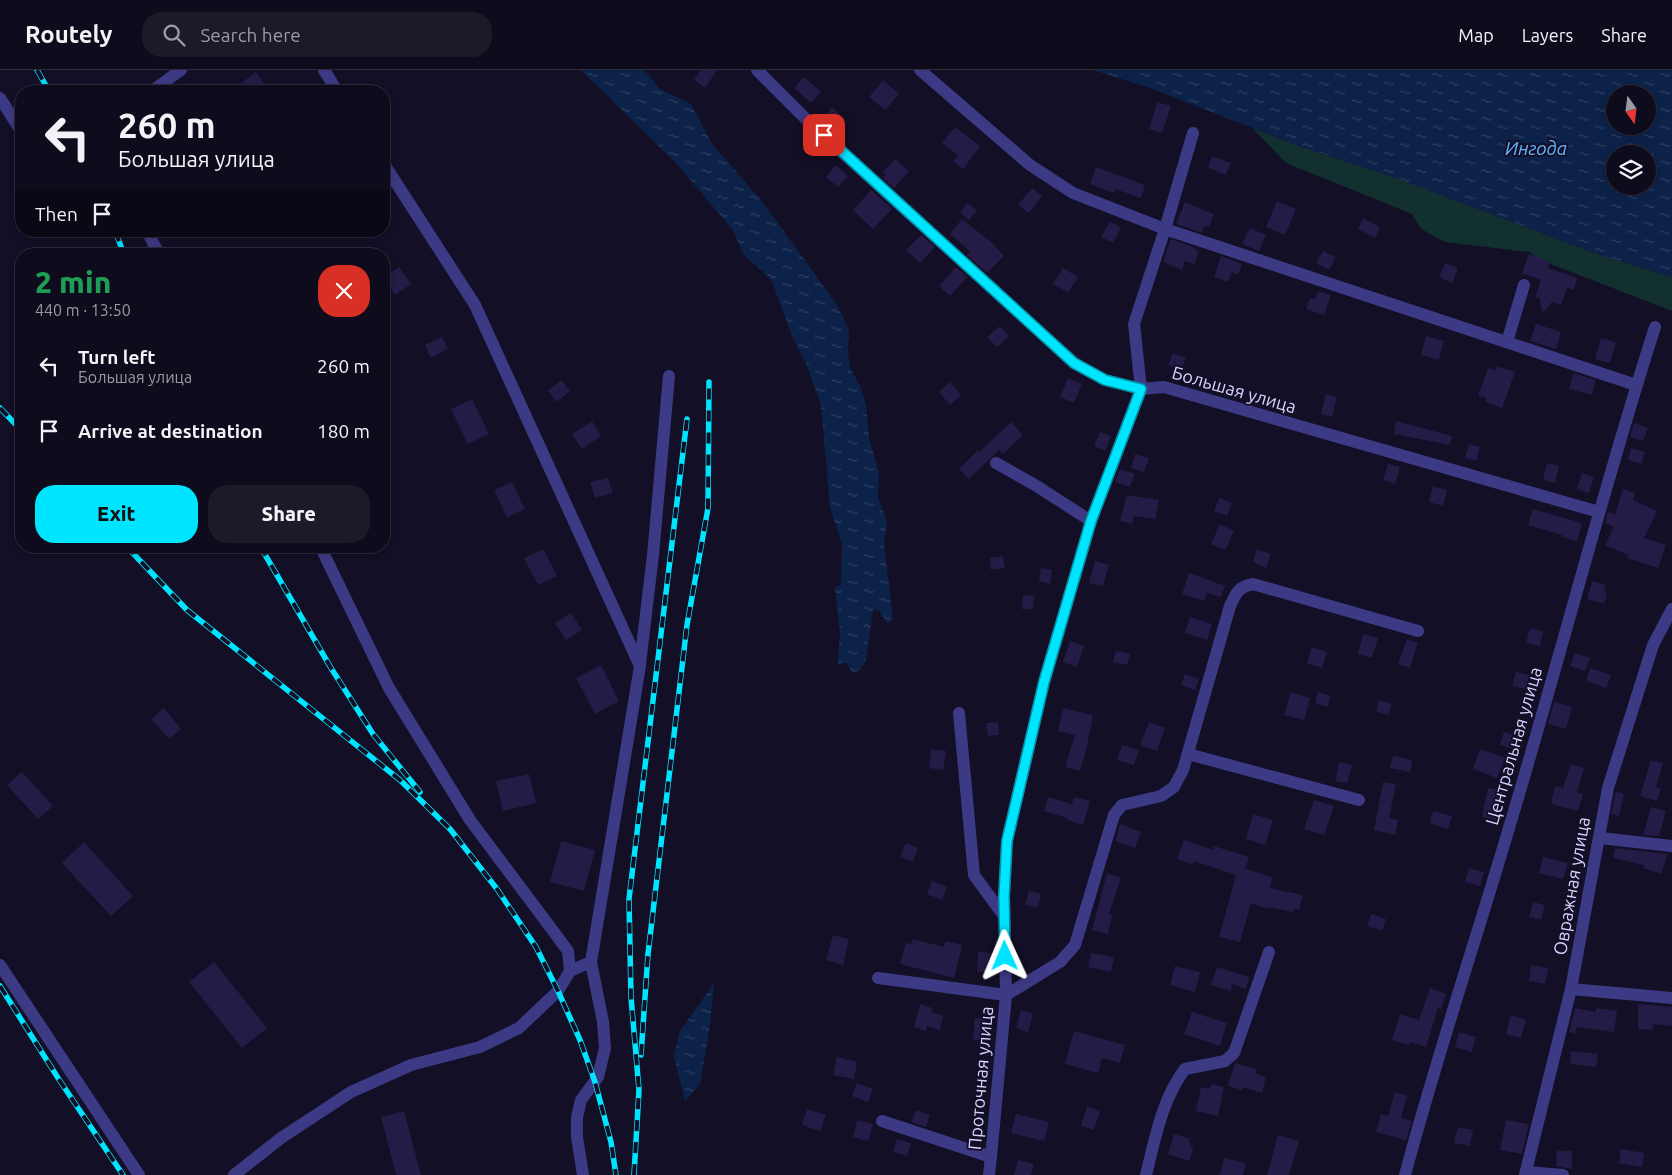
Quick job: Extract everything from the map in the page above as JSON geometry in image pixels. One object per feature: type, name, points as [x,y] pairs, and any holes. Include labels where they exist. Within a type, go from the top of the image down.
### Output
[{"type":"street","points":[[160,85],[181,70]]},
{"type":"street","points":[[324,70],[333,85]]},
{"type":"street","name":"Большая улица","points":[[757,70],[809,122],[1074,363],[1105,380],[1141,389],[1164,387],[1599,512]]},
{"type":"street","points":[[920,70],[1030,165],[1073,193],[1165,229],[1636,385]]},
{"type":"street","points":[[0,98],[15,122]]},
{"type":"street","name":"Проточная улица","points":[[988,1175],[992,1157],[1006,995],[1004,916],[1007,841],[1044,682],[1091,521],[1141,389],[1134,324],[1194,133]]},
{"type":"street","points":[[390,173],[475,305],[640,666]]},
{"type":"street","points":[[1507,342],[1524,285]]},
{"type":"street","name":"Центральная улица","points":[[1405,1175],[1423,1108],[1512,818],[1636,385],[1655,327]]},
{"type":"street","points":[[583,1175],[577,1137],[577,1117],[582,1100],[598,1077],[605,1048],[603,1022],[591,962],[640,666],[653,555],[669,376]]},
{"type":"street","points":[[996,463],[1035,485],[1091,521]]},
{"type":"street","points":[[323,553],[389,688],[470,820],[568,950],[570,971]]},
{"type":"street","points":[[878,978],[1006,995],[1060,962],[1075,945],[1114,815],[1122,805],[1161,796],[1174,787],[1183,770],[1230,606],[1237,592],[1244,586],[1253,584],[1418,632]]},
{"type":"street","name":"Овражная улица","points":[[1526,1174],[1571,989],[1608,788],[1653,645],[1670,616]]},
{"type":"street","points":[[959,712],[974,875],[1004,916]]},
{"type":"street","points":[[1188,754],[1359,800]]},
{"type":"street","points":[[1600,838],[1672,846]]},
{"type":"street","points":[[1146,1175],[1170,1092],[1185,1069],[1225,1061],[1234,1053],[1269,952]]},
{"type":"street","points":[[234,1175],[281,1138],[351,1092],[411,1065],[480,1047],[519,1028],[558,991],[570,971],[591,962]]},
{"type":"street","points":[[0,965],[139,1175]]},
{"type":"street","points":[[1571,989],[1672,998]]},
{"type":"street","points":[[882,1121],[992,1157]]},
{"type":"street","points":[[1526,1174],[1564,1175]]},
{"type":"green space","points":[[1252,128],[1299,146],[1397,178],[1591,252],[1672,277],[1672,311],[1543,261],[1529,252],[1445,242],[1421,229],[1412,214],[1286,163]]},
{"type":"water","points":[[581,70],[644,70],[660,89],[691,104],[712,144],[760,199],[837,305],[849,330],[848,353],[850,368],[860,386],[866,405],[869,438],[879,473],[878,498],[887,522],[884,543],[893,619],[888,624],[879,611],[873,609],[866,660],[860,670],[852,673],[847,663],[838,664],[840,633],[835,588],[841,584],[842,543],[830,508],[821,405],[771,279],[744,255],[732,229],[675,162]]},
{"type":"water","name":"Ингода","points":[[1093,70],[1672,70],[1672,277],[1591,252],[1397,178],[1299,146],[1150,88]]},
{"type":"water","points":[[714,983],[710,1025],[700,1084],[685,1101],[674,1056],[680,1031]]},
{"type":"building","points":[[701,70],[717,70],[705,88],[694,80]]},
{"type":"building","points":[[256,72],[266,85],[241,85]]},
{"type":"building","points":[[804,77],[821,92],[811,103],[794,88]]},
{"type":"building","points":[[883,80],[899,94],[885,110],[869,97]]},
{"type":"building","points":[[1157,102],[1171,106],[1162,133],[1149,129]]},
{"type":"building","points":[[832,107],[845,120],[836,131],[822,119]]},
{"type":"building","points":[[955,127],[980,146],[963,169],[953,161],[958,155],[942,143]]},
{"type":"building","points":[[1212,156],[1231,163],[1226,175],[1208,168]]},
{"type":"building","points":[[895,159],[909,171],[894,188],[883,178],[886,174],[883,172]]},
{"type":"building","points":[[836,165],[848,176],[838,187],[826,177]]},
{"type":"building","points":[[1096,167],[1145,185],[1141,198],[1115,189],[1114,193],[1090,184]]},
{"type":"building","points":[[1032,188],[1042,196],[1029,213],[1018,205]]},
{"type":"building","points":[[871,190],[892,209],[873,229],[853,210]]},
{"type":"building","points":[[1277,201],[1296,209],[1285,235],[1266,227]]},
{"type":"building","points":[[1185,202],[1214,214],[1209,227],[1204,226],[1202,233],[1176,224]]},
{"type":"building","points":[[967,203],[977,210],[969,220],[960,213]]},
{"type":"building","points":[[1363,218],[1380,227],[1375,238],[1358,229]]},
{"type":"building","points":[[962,219],[992,243],[1004,256],[987,273],[967,255],[970,251],[950,234]]},
{"type":"building","points":[[1110,221],[1121,228],[1113,243],[1101,237]]},
{"type":"building","points":[[1250,228],[1266,235],[1259,251],[1242,244]]},
{"type":"building","points":[[921,235],[935,247],[920,263],[906,250]]},
{"type":"building","points":[[1171,239],[1196,248],[1195,250],[1199,252],[1194,264],[1185,261],[1182,270],[1163,262]]},
{"type":"building","points":[[1323,251],[1336,257],[1329,270],[1316,263]]},
{"type":"building","points":[[1529,254],[1550,262],[1548,268],[1577,278],[1574,290],[1567,288],[1561,305],[1552,302],[1543,313],[1539,298],[1535,297],[1541,280],[1522,273]]},
{"type":"building","points":[[1221,256],[1242,264],[1238,275],[1232,272],[1228,282],[1214,277]]},
{"type":"building","points":[[1445,263],[1458,268],[1452,283],[1439,277]]},
{"type":"building","points":[[399,267],[411,284],[395,295],[390,287],[390,274]]},
{"type":"building","points":[[956,267],[967,277],[950,296],[939,286]]},
{"type":"building","points":[[1063,268],[1078,277],[1068,293],[1053,284]]},
{"type":"building","points":[[1318,291],[1331,295],[1324,315],[1306,309],[1310,298],[1315,299]]},
{"type":"building","points":[[1536,324],[1561,332],[1556,349],[1530,341]]},
{"type":"building","points":[[1000,326],[1009,336],[997,347],[987,337]]},
{"type":"building","points":[[1426,336],[1444,341],[1439,360],[1421,355]]},
{"type":"building","points":[[442,337],[448,349],[431,358],[425,345]]},
{"type":"building","points":[[1601,338],[1616,342],[1610,363],[1595,359]]},
{"type":"building","points":[[1173,353],[1186,358],[1181,370],[1168,365]]},
{"type":"building","points":[[1497,366],[1515,372],[1502,408],[1485,402],[1486,398],[1478,396],[1488,368],[1496,371]]},
{"type":"building","points":[[1573,373],[1596,380],[1592,395],[1569,389]]},
{"type":"building","points":[[1068,378],[1082,384],[1074,403],[1060,397]]},
{"type":"building","points":[[561,380],[570,391],[557,402],[548,391]]},
{"type":"building","points":[[950,382],[961,395],[950,405],[939,392]]},
{"type":"building","points":[[1326,394],[1337,397],[1332,417],[1321,414]]},
{"type":"building","points":[[472,399],[489,434],[468,444],[451,409]]},
{"type":"building","points":[[592,421],[601,436],[582,449],[572,434]]},
{"type":"building","points":[[1396,421],[1452,436],[1450,445],[1394,434]]},
{"type":"building","points":[[1011,422],[1023,435],[1003,454],[999,450],[969,479],[959,469]]},
{"type":"building","points":[[1634,423],[1648,428],[1643,441],[1630,437]]},
{"type":"building","points":[[1100,432],[1111,436],[1105,451],[1094,446]]},
{"type":"building","points":[[1469,444],[1480,447],[1476,461],[1465,458]]},
{"type":"building","points":[[1631,448],[1645,452],[1642,464],[1628,460]]},
{"type":"building","points":[[1135,454],[1149,458],[1144,472],[1131,468]]},
{"type":"building","points":[[1547,463],[1559,466],[1555,483],[1543,480]]},
{"type":"building","points":[[1388,464],[1400,467],[1395,484],[1383,480]]},
{"type":"building","points":[[1120,469],[1135,474],[1130,487],[1115,482]]},
{"type":"building","points":[[1582,473],[1594,477],[1589,493],[1577,489]]},
{"type":"building","points":[[608,478],[613,493],[595,498],[590,482]]},
{"type":"building","points":[[512,482],[525,509],[507,518],[494,490]]},
{"type":"building","points":[[1433,486],[1447,490],[1443,506],[1429,502]]},
{"type":"building","points":[[1623,489],[1635,493],[1633,500],[1657,511],[1644,538],[1666,545],[1658,568],[1627,558],[1628,555],[1605,545],[1614,527],[1605,523],[1608,512],[1615,514]]},
{"type":"building","points":[[1127,495],[1159,500],[1155,519],[1134,516],[1132,524],[1120,521]]},
{"type":"building","points":[[1219,498],[1232,503],[1227,516],[1214,511]]},
{"type":"building","points":[[1533,509],[1582,523],[1577,541],[1528,525]]},
{"type":"building","points":[[1220,524],[1234,531],[1225,550],[1211,544]]},
{"type":"building","points":[[543,549],[557,576],[538,585],[524,558]]},
{"type":"building","points":[[1257,549],[1271,554],[1266,568],[1253,562]]},
{"type":"building","points":[[1003,556],[1005,568],[991,570],[990,558]]},
{"type":"building","points":[[1095,561],[1109,565],[1103,586],[1089,583]]},
{"type":"building","points":[[1041,568],[1052,570],[1050,584],[1039,581]]},
{"type":"building","points":[[1189,573],[1225,586],[1221,597],[1207,593],[1204,601],[1182,594]]},
{"type":"building","points":[[1592,581],[1606,585],[1604,592],[1607,593],[1604,604],[1587,599]]},
{"type":"building","points":[[1023,595],[1034,596],[1033,609],[1022,609]]},
{"type":"building","points":[[571,613],[582,630],[566,640],[555,623]]},
{"type":"building","points":[[1190,617],[1212,624],[1207,640],[1185,633]]},
{"type":"building","points":[[1530,628],[1543,631],[1540,646],[1526,643]]},
{"type":"building","points":[[1363,634],[1378,638],[1372,658],[1358,654]]},
{"type":"building","points":[[1407,639],[1418,643],[1410,668],[1398,664]]},
{"type":"building","points":[[1070,641],[1084,646],[1077,667],[1063,662]]},
{"type":"building","points":[[1312,647],[1327,652],[1322,668],[1307,663]]},
{"type":"building","points":[[1116,651],[1130,654],[1127,665],[1113,662]]},
{"type":"building","points":[[1575,653],[1590,658],[1585,671],[1570,666]]},
{"type":"building","points":[[601,665],[619,701],[595,714],[576,678]]},
{"type":"building","points":[[1590,668],[1611,675],[1606,688],[1586,681]]},
{"type":"building","points":[[1516,672],[1530,675],[1526,689],[1512,686]]},
{"type":"building","points":[[1185,674],[1199,679],[1195,690],[1181,685]]},
{"type":"building","points":[[1291,692],[1310,698],[1304,720],[1284,715]]},
{"type":"building","points":[[1318,692],[1331,696],[1327,707],[1315,703]]},
{"type":"building","points":[[1379,700],[1392,704],[1388,715],[1376,711]]},
{"type":"building","points":[[1554,702],[1572,707],[1566,729],[1548,724]]},
{"type":"building","points":[[164,708],[181,729],[169,739],[151,719]]},
{"type":"building","points":[[1063,708],[1093,715],[1080,771],[1065,767],[1075,735],[1058,731]]},
{"type":"building","points":[[998,722],[999,735],[988,736],[986,723]]},
{"type":"building","points":[[1149,722],[1165,728],[1157,751],[1140,745]]},
{"type":"building","points":[[1504,732],[1519,737],[1515,749],[1500,745]]},
{"type":"building","points":[[1122,745],[1139,750],[1134,765],[1117,760]]},
{"type":"building","points":[[931,749],[946,751],[943,770],[929,768]]},
{"type":"building","points":[[1480,749],[1505,758],[1497,778],[1473,769]]},
{"type":"building","points":[[1393,756],[1412,760],[1410,772],[1390,768]]},
{"type":"building","points":[[1651,760],[1663,763],[1656,787],[1661,789],[1657,801],[1640,796]]},
{"type":"building","points":[[1339,762],[1352,765],[1347,783],[1335,781]]},
{"type":"building","points":[[1571,764],[1584,768],[1577,792],[1583,794],[1578,811],[1551,804],[1555,786],[1563,788]]},
{"type":"building","points":[[22,772],[53,806],[38,819],[7,785]]},
{"type":"building","points":[[529,774],[536,803],[503,811],[496,781]]},
{"type":"building","points":[[1383,782],[1396,784],[1389,818],[1398,820],[1395,835],[1374,830]]},
{"type":"building","points":[[1488,788],[1505,791],[1499,821],[1482,817]]},
{"type":"building","points":[[1616,791],[1624,794],[1619,816],[1611,814]]},
{"type":"building","points":[[1048,797],[1072,804],[1074,797],[1090,801],[1083,825],[1044,811]]},
{"type":"building","points":[[1314,800],[1334,806],[1324,835],[1304,829]]},
{"type":"building","points":[[1651,807],[1666,811],[1659,836],[1643,835]]},
{"type":"building","points":[[1433,811],[1452,816],[1448,829],[1430,823]]},
{"type":"building","points":[[1253,814],[1273,820],[1265,845],[1246,839]]},
{"type":"building","points":[[1120,824],[1141,832],[1135,848],[1115,841]]},
{"type":"building","points":[[1184,840],[1213,850],[1214,846],[1249,857],[1245,868],[1273,878],[1269,888],[1303,895],[1299,910],[1294,909],[1294,912],[1268,907],[1268,909],[1251,903],[1240,942],[1219,937],[1236,875],[1194,861],[1193,865],[1177,859]]},
{"type":"building","points":[[561,841],[595,850],[584,891],[550,882]]},
{"type":"building","points":[[84,842],[133,896],[111,916],[62,863]]},
{"type":"building","points":[[906,843],[918,848],[913,862],[900,857]]},
{"type":"building","points":[[1615,848],[1668,854],[1661,874],[1643,868],[1644,865],[1613,858]]},
{"type":"building","points":[[1543,857],[1568,863],[1563,879],[1539,873]]},
{"type":"building","points":[[1469,868],[1484,872],[1480,886],[1465,882]]},
{"type":"building","points":[[1107,873],[1121,878],[1109,914],[1112,915],[1108,934],[1092,930]]},
{"type":"building","points":[[932,881],[947,887],[942,900],[927,894]]},
{"type":"building","points":[[1029,891],[1041,894],[1038,908],[1025,905]]},
{"type":"building","points":[[1533,902],[1545,905],[1541,920],[1529,917]]},
{"type":"building","points":[[1371,914],[1386,919],[1382,931],[1367,926]]},
{"type":"building","points":[[833,935],[849,939],[843,965],[826,960]]},
{"type":"building","points":[[913,939],[944,947],[945,941],[962,945],[954,978],[900,964],[906,943],[911,944]]},
{"type":"building","points":[[978,952],[994,953],[993,972],[977,972]]},
{"type":"building","points":[[1091,953],[1114,957],[1111,972],[1088,967]]},
{"type":"building","points":[[214,962],[267,1028],[242,1048],[189,982]]},
{"type":"building","points":[[1531,965],[1548,968],[1545,984],[1529,981]]},
{"type":"building","points":[[1175,966],[1200,972],[1195,992],[1170,985]]},
{"type":"building","points":[[1217,967],[1249,977],[1246,989],[1232,984],[1231,991],[1211,985]]},
{"type":"building","points":[[1430,988],[1446,994],[1441,1009],[1438,1008],[1426,1047],[1410,1042],[1409,1045],[1392,1040],[1400,1014],[1419,1020]]},
{"type":"building","points":[[920,1004],[932,1008],[931,1012],[943,1016],[940,1030],[927,1026],[926,1031],[914,1027]]},
{"type":"building","points":[[1638,1004],[1672,1007],[1672,1026],[1653,1024],[1653,1030],[1638,1029]]},
{"type":"building","points":[[1575,1008],[1595,1012],[1596,1008],[1617,1011],[1614,1032],[1577,1027],[1575,1034],[1569,1032]]},
{"type":"building","points":[[1021,1010],[1033,1014],[1028,1032],[1016,1028]]},
{"type":"building","points":[[1192,1012],[1227,1023],[1220,1046],[1184,1034]]},
{"type":"building","points":[[1511,1015],[1526,1020],[1521,1038],[1506,1034]]},
{"type":"building","points":[[975,1018],[987,1019],[986,1040],[973,1040]]},
{"type":"building","points":[[1074,1031],[1125,1045],[1120,1063],[1102,1058],[1098,1073],[1065,1064]]},
{"type":"building","points":[[1459,1032],[1476,1037],[1472,1052],[1455,1047]]},
{"type":"building","points":[[1571,1051],[1598,1054],[1596,1067],[1570,1064]]},
{"type":"building","points":[[837,1057],[857,1062],[854,1079],[833,1075]]},
{"type":"building","points":[[1235,1063],[1256,1069],[1257,1074],[1266,1077],[1262,1093],[1243,1087],[1242,1090],[1228,1086]]},
{"type":"building","points":[[857,1083],[873,1089],[868,1102],[852,1096]]},
{"type":"building","points":[[1211,1084],[1224,1087],[1218,1116],[1196,1111],[1201,1087],[1210,1089]]},
{"type":"building","points":[[1395,1092],[1407,1096],[1401,1118],[1412,1121],[1406,1140],[1376,1132],[1381,1114],[1388,1116]]},
{"type":"building","points":[[1087,1106],[1100,1111],[1094,1130],[1081,1126]]},
{"type":"building","points":[[807,1109],[826,1115],[820,1131],[802,1125]]},
{"type":"building","points":[[916,1110],[930,1115],[926,1127],[911,1122]]},
{"type":"building","points":[[404,1111],[421,1175],[396,1175],[381,1117]]},
{"type":"building","points":[[1016,1114],[1049,1122],[1044,1141],[1011,1133]]},
{"type":"building","points":[[857,1120],[873,1124],[868,1141],[853,1137]]},
{"type":"building","points":[[1506,1120],[1529,1124],[1522,1154],[1500,1150]]},
{"type":"building","points":[[1458,1127],[1473,1130],[1470,1146],[1454,1143]]},
{"type":"building","points":[[1174,1134],[1188,1138],[1193,1150],[1189,1161],[1168,1154]]},
{"type":"building","points":[[1278,1135],[1299,1141],[1289,1175],[1267,1175]]},
{"type":"building","points":[[897,1139],[911,1143],[907,1156],[893,1152]]},
{"type":"building","points":[[1621,1149],[1644,1153],[1642,1167],[1619,1163]]},
{"type":"building","points":[[1557,1151],[1572,1151],[1572,1169],[1556,1166]]},
{"type":"building","points":[[1224,1158],[1246,1163],[1243,1175],[1220,1175]]},
{"type":"building","points":[[1018,1160],[1034,1164],[1031,1175],[1014,1175]]},
{"type":"railway","points":[[37,70],[46,85]]},
{"type":"railway","points":[[117,237],[122,248]]},
{"type":"railway","points":[[641,1055],[648,954],[687,625],[708,508],[709,382]]},
{"type":"railway","points":[[0,408],[15,424]]},
{"type":"railway","points":[[634,1175],[639,1090],[631,997],[629,899],[687,419]]},
{"type":"railway","points":[[133,553],[187,610],[400,780],[450,829],[497,889],[536,947],[580,1040],[595,1082],[611,1142],[616,1175]]},
{"type":"railway","points":[[264,553],[331,668],[373,734],[420,792]]},
{"type":"railway","points":[[0,986],[58,1078],[123,1175]]},
{"type":"route","points":[[824,135],[1074,363],[1105,380],[1141,389],[1091,521],[1044,682],[1007,841],[1004,896],[1005,956]]}]
